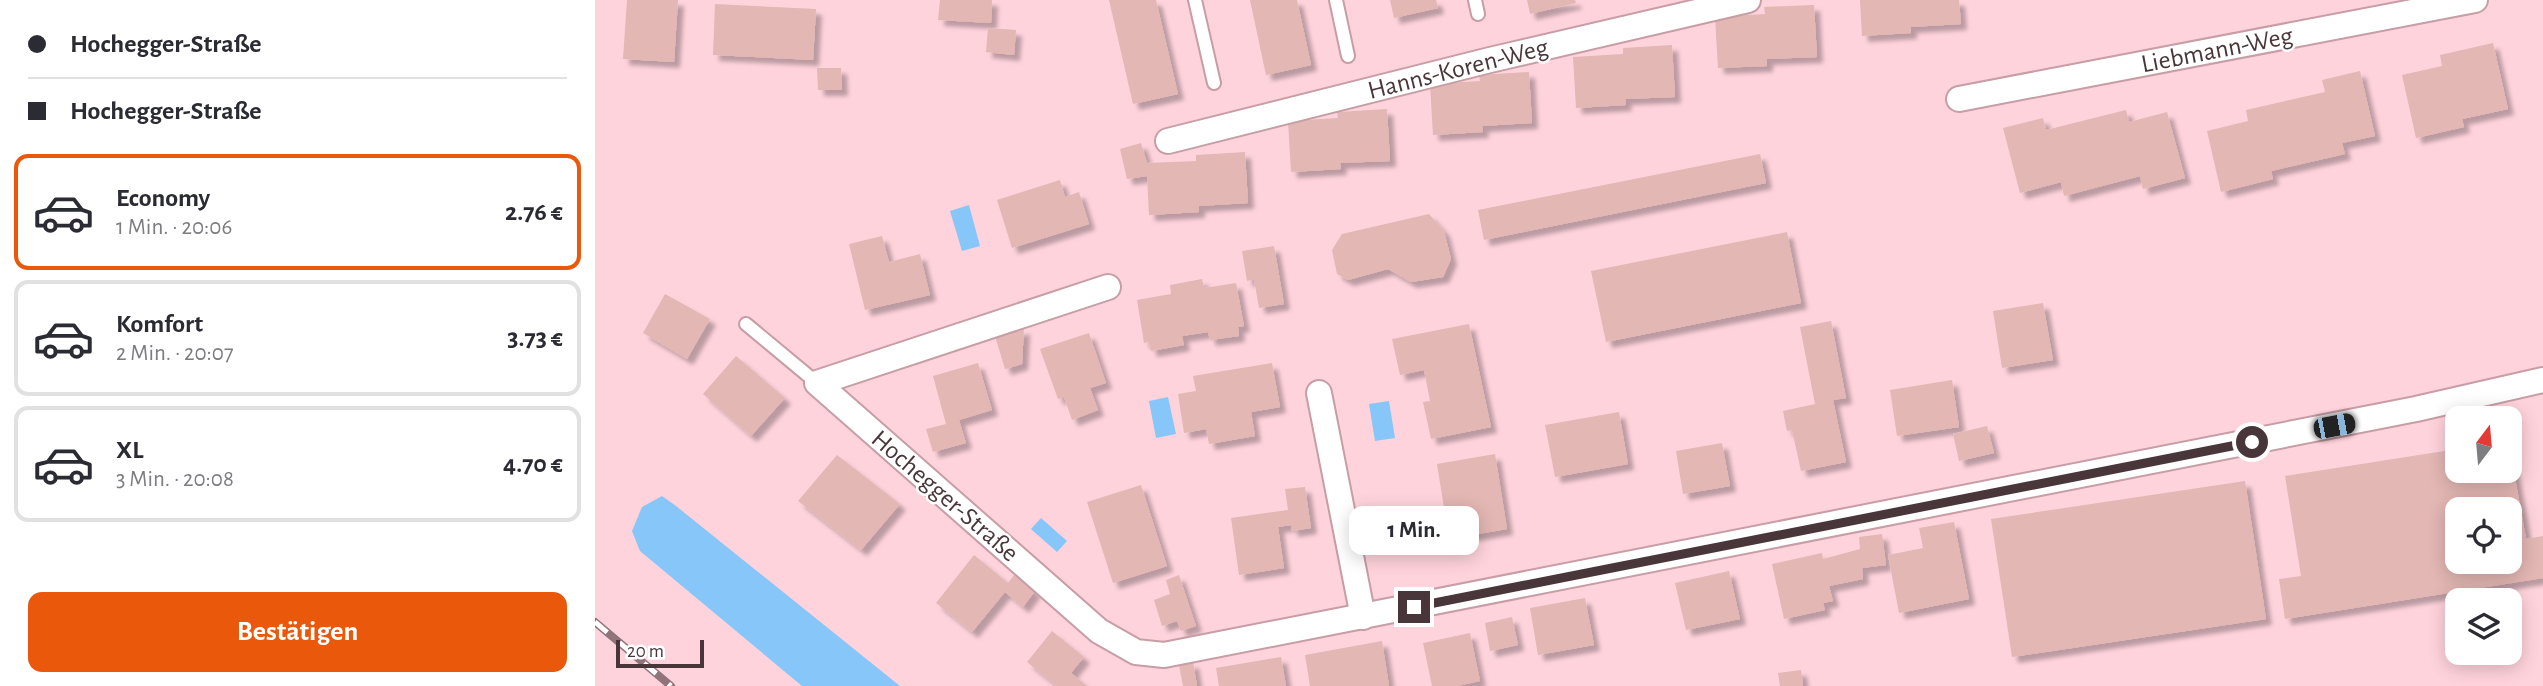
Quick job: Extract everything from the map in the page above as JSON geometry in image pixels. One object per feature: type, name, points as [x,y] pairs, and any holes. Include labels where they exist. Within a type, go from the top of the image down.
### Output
[{"type":"street","name":"Hanns-Koren-Weg","points":[[1168,141],[1490,60],[1748,0]]},
{"type":"street","name":"Liebmann-Weg","points":[[1959,99],[2475,0]]},
{"type":"street","points":[[817,383],[1108,287]]},
{"type":"street","name":"Hochegger-Straße","points":[[817,383],[1099,631],[1136,652],[1164,655],[2416,410],[2543,380]]},
{"type":"street","points":[[1319,393],[1363,617]]},
{"type":"lane","points":[[1195,0],[1214,83]]},
{"type":"lane","points":[[1335,0],[1348,56]]},
{"type":"lane","points":[[1475,0],[1478,14]]},
{"type":"lane","points":[[746,324],[817,383]]},
{"type":"water","points":[[969,205],[980,246],[962,251],[950,211]]},
{"type":"water","points":[[1168,397],[1176,434],[1156,438],[1149,401]]},
{"type":"water","points":[[1389,401],[1395,438],[1375,441],[1369,404]]},
{"type":"water","points":[[662,496],[900,686],[802,686],[640,551],[632,531],[642,507]]},
{"type":"water","points":[[1041,518],[1067,541],[1057,552],[1031,529]]},
{"type":"building","points":[[627,0],[678,0],[674,62],[623,59]]},
{"type":"building","points":[[940,0],[992,0],[991,23],[938,20]]},
{"type":"building","points":[[1109,0],[1156,0],[1178,94],[1133,104]]},
{"type":"building","points":[[1250,0],[1297,0],[1311,65],[1266,75]]},
{"type":"building","points":[[1390,0],[1436,0],[1438,8],[1394,18]]},
{"type":"building","points":[[1527,0],[1575,0],[1576,3],[1530,14]]},
{"type":"building","points":[[1860,0],[1959,0],[1961,24],[1911,27],[1911,33],[1862,36]]},
{"type":"building","points":[[715,4],[816,9],[813,60],[713,55]]},
{"type":"building","points":[[1814,5],[1817,57],[1767,59],[1767,66],[1718,68],[1715,17],[1765,14],[1764,7]]},
{"type":"building","points":[[988,28],[1016,30],[1014,55],[986,52]]},
{"type":"building","points":[[2493,43],[2508,109],[2462,119],[2464,127],[2416,138],[2402,75],[2442,66],[2440,55]]},
{"type":"building","points":[[1672,45],[1675,97],[1625,99],[1626,105],[1576,108],[1573,57],[1623,54],[1623,48]]},
{"type":"building","points":[[817,68],[841,68],[842,90],[818,90]]},
{"type":"building","points":[[2360,71],[2375,136],[2342,143],[2345,154],[2271,171],[2273,179],[2221,192],[2207,131],[2248,121],[2246,110],[2325,92],[2322,80]]},
{"type":"building","points":[[1529,72],[1532,123],[1482,126],[1483,132],[1433,135],[1430,84],[1480,81],[1479,75]]},
{"type":"building","points":[[1387,109],[1390,161],[1340,163],[1341,169],[1291,172],[1288,121],[1338,118],[1337,112]]},
{"type":"building","points":[[2126,110],[2129,122],[2167,112],[2185,178],[2143,189],[2140,176],[2064,196],[2061,182],[2020,193],[2003,128],[2043,118],[2046,130]]},
{"type":"building","points":[[1141,143],[1147,163],[1196,161],[1196,155],[1245,152],[1248,203],[1199,206],[1199,212],[1149,215],[1147,176],[1127,179],[1120,149]]},
{"type":"building","points":[[1760,154],[1766,183],[1484,240],[1478,210]]},
{"type":"building","points":[[1060,180],[1065,197],[1079,192],[1089,224],[1012,248],[997,200]]},
{"type":"building","points":[[1429,214],[1444,231],[1451,259],[1443,277],[1411,282],[1388,269],[1348,280],[1337,274],[1332,250],[1342,234]]},
{"type":"building","points":[[1787,232],[1801,303],[1606,342],[1591,271]]},
{"type":"building","points":[[882,236],[889,262],[920,254],[930,295],[865,310],[849,244]]},
{"type":"building","points":[[1274,246],[1284,304],[1259,308],[1254,279],[1247,281],[1242,251]]},
{"type":"building","points":[[1202,279],[1204,288],[1236,283],[1244,326],[1238,327],[1239,336],[1210,340],[1208,332],[1182,336],[1184,345],[1151,351],[1149,342],[1144,343],[1137,300],[1171,294],[1170,285]]},
{"type":"building","points":[[665,294],[710,319],[687,359],[643,333]]},
{"type":"building","points":[[2043,303],[2053,360],[2002,368],[1993,311]]},
{"type":"building","points":[[1831,321],[1846,398],[1833,400],[1846,462],[1801,471],[1792,430],[1787,431],[1783,411],[1815,404],[1800,327]]},
{"type":"building","points":[[1469,324],[1491,427],[1431,439],[1423,402],[1430,401],[1424,370],[1400,375],[1392,339]]},
{"type":"building","points":[[1024,328],[1022,364],[1005,369],[995,336]]},
{"type":"building","points":[[1089,333],[1106,383],[1090,388],[1098,410],[1072,420],[1064,397],[1058,399],[1040,349]]},
{"type":"building","points":[[736,356],[785,398],[751,436],[703,394]]},
{"type":"building","points":[[978,363],[992,410],[959,420],[966,443],[933,452],[926,429],[946,424],[933,376]]},
{"type":"building","points":[[1272,363],[1280,407],[1251,412],[1255,436],[1209,444],[1206,429],[1184,433],[1178,394],[1196,391],[1193,376]]},
{"type":"building","points":[[1952,380],[1959,427],[1897,436],[1890,390]]},
{"type":"building","points":[[1619,412],[1628,464],[1555,477],[1545,425]]},
{"type":"building","points":[[1987,426],[1994,453],[1959,461],[1953,434]]},
{"type":"building","points":[[1722,443],[1730,486],[1683,494],[1676,451]]},
{"type":"building","points":[[2445,451],[2445,483],[2516,483],[2518,497],[2445,497],[2445,574],[2522,574],[2522,517],[2526,539],[2543,536],[2543,578],[2480,588],[2445,588],[2445,594],[2285,619],[2279,579],[2301,576],[2285,476]]},
{"type":"building","points":[[1495,454],[1507,529],[1449,539],[1437,464]]},
{"type":"building","points":[[837,455],[900,504],[861,550],[798,501]]},
{"type":"building","points":[[2245,481],[2266,619],[2012,657],[1991,519]]},
{"type":"building","points":[[1141,485],[1167,566],[1113,583],[1087,502]]},
{"type":"building","points":[[1305,487],[1311,528],[1292,531],[1291,525],[1278,527],[1284,568],[1239,575],[1231,518],[1288,510],[1285,489]]},
{"type":"building","points":[[1954,522],[1969,599],[1899,613],[1888,555],[1923,548],[1919,528]]},
{"type":"building","points":[[1882,534],[1886,565],[1862,568],[1863,579],[1829,586],[1833,601],[1823,603],[1825,610],[1784,619],[1772,564],[1822,553],[1823,559],[1860,549],[1859,537]]},
{"type":"building","points":[[974,555],[1008,583],[1015,574],[1035,591],[1023,607],[1005,592],[972,632],[936,603]]},
{"type":"building","points":[[1729,571],[1740,619],[1686,630],[1675,583]]},
{"type":"building","points":[[1179,575],[1196,626],[1181,631],[1177,621],[1162,626],[1154,600],[1170,594],[1166,580]]},
{"type":"building","points":[[1585,598],[1594,645],[1538,655],[1530,608]]},
{"type":"building","points":[[1512,617],[1518,645],[1490,651],[1485,623]]},
{"type":"building","points":[[1052,631],[1084,657],[1071,673],[1087,686],[1057,686],[1027,662]]},
{"type":"building","points":[[1470,633],[1480,681],[1457,686],[1432,686],[1423,643]]},
{"type":"building","points":[[1382,641],[1389,686],[1310,686],[1305,655]]},
{"type":"building","points":[[1281,657],[1286,686],[1219,686],[1216,668]]},
{"type":"building","points":[[1193,662],[1197,686],[1183,686],[1179,665]]},
{"type":"building","points":[[1801,670],[1803,686],[1780,686],[1778,673]]},
{"type":"railway","points":[[595,622],[671,686]]},
{"type":"route","points":[[1414,607],[2252,442]]}]
